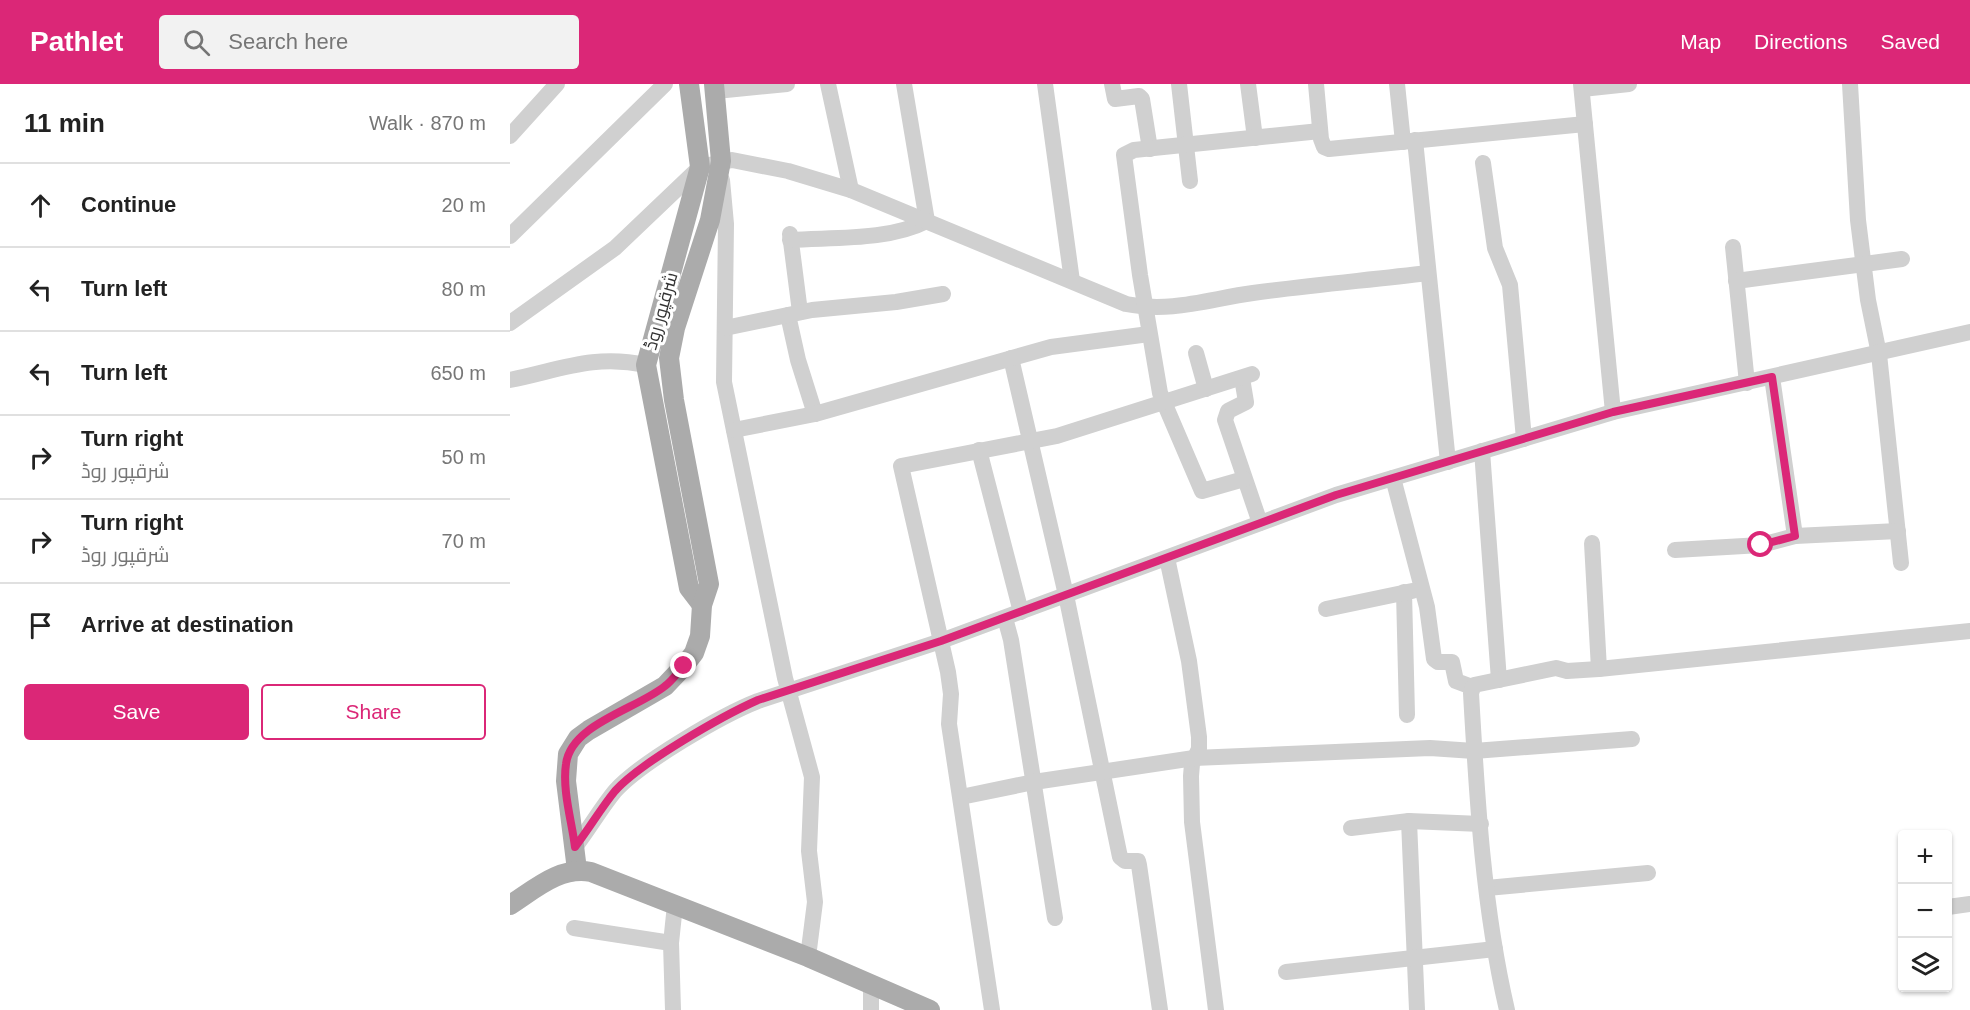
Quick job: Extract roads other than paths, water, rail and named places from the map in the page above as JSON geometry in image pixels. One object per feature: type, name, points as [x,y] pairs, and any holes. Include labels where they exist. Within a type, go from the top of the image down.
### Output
[{"type":"main road","name":"شرقپور روڈ","points":[[689,84],[700,167],[646,365],[689,588],[702,606]]},
{"type":"main road","name":"شرقپور روڈ","points":[[577,870],[566,773],[572,746],[589,730],[665,686],[694,653],[700,636],[702,606],[709,584],[674,400],[669,358],[675,328],[710,220],[721,161],[715,87]]},
{"type":"main road","points":[[510,905],[558,875],[577,870],[597,874],[808,957],[930,1010]]},
{"type":"street","points":[[510,236],[665,84]]},
{"type":"street","points":[[715,87],[787,84]]},
{"type":"street","points":[[828,84],[851,190]]},
{"type":"street","points":[[904,84],[927,221]]},
{"type":"street","points":[[1045,84],[1072,281]]},
{"type":"street","points":[[1112,84],[1115,99],[1137,96],[1142,99],[1150,149]]},
{"type":"street","points":[[1179,84],[1190,181]]},
{"type":"street","points":[[1248,84],[1255,138]]},
{"type":"street","points":[[1316,84],[1320,131],[1323,146],[1329,149],[1585,124]]},
{"type":"street","points":[[1397,84],[1409,141],[1428,273],[1448,462]]},
{"type":"street","points":[[1613,412],[1582,86],[1629,84]]},
{"type":"street","points":[[1850,84],[1854,118],[1855,184],[1863,264],[1879,354],[1901,563]]},
{"type":"street","points":[[510,136],[551,87]]},
{"type":"street","points":[[1244,478],[1202,491],[1162,403],[1149,334],[1124,158],[1130,151],[1320,131]]},
{"type":"street","points":[[721,161],[726,224],[724,382],[789,690],[812,777],[809,851],[815,902],[808,957]]},
{"type":"street","points":[[510,323],[615,248],[700,167],[721,161],[788,171],[851,190],[1126,304],[1145,308],[1173,308],[1251,293],[1428,273]]},
{"type":"street","points":[[1483,164],[1495,248],[1510,285],[1524,439]]},
{"type":"street","points":[[816,414],[798,360],[790,237],[885,232],[927,221]]},
{"type":"street","points":[[1733,247],[1747,383]]},
{"type":"street","points":[[1736,281],[1902,259]]},
{"type":"street","points":[[725,328],[794,313],[896,302],[943,294]]},
{"type":"street","points":[[575,847],[616,791],[639,771],[734,711],[789,690],[941,641],[1336,495],[1613,412],[1970,332]]},
{"type":"street","points":[[734,430],[816,414],[1051,347],[1149,334]]},
{"type":"street","points":[[1196,353],[1206,389]]},
{"type":"street","points":[[1011,358],[1066,595],[1120,857],[1125,861],[1138,861],[1139,865],[1160,1010]]},
{"type":"street","points":[[510,380],[592,360],[646,365]]},
{"type":"street","points":[[992,1010],[949,724],[951,686],[901,467],[906,463],[1057,436],[1247,376],[1246,402],[1228,411],[1225,416],[1260,523]]},
{"type":"street","points":[[1772,377],[1795,536]]},
{"type":"street","points":[[979,450],[1021,612]]},
{"type":"street","points":[[1482,451],[1499,680]]},
{"type":"street","points":[[1393,478],[1428,614],[1434,659],[1437,662],[1452,662],[1456,681],[1472,687],[1556,668],[1599,669],[1970,631]]},
{"type":"street","points":[[1675,550],[1761,545],[1795,536],[1898,531]]},
{"type":"street","points":[[1592,543],[1599,669]]},
{"type":"street","points":[[1167,558],[1193,690],[1200,745],[1194,758],[1191,776],[1194,843],[1216,1010]]},
{"type":"street","points":[[1326,609],[1422,589]]},
{"type":"street","points":[[1404,592],[1407,714]]},
{"type":"street","points":[[1005,618],[1011,640],[1054,918]]},
{"type":"street","points":[[1472,687],[1474,752],[1487,888],[1495,949],[1507,1010]]},
{"type":"street","points":[[961,797],[1034,782],[1194,758],[1430,748],[1474,752],[1632,739]]},
{"type":"street","points":[[1351,828],[1409,821],[1481,824]]},
{"type":"street","points":[[1409,821],[1417,1010]]},
{"type":"street","points":[[1487,888],[1648,873]]},
{"type":"street","points":[[1952,906],[1970,904]]},
{"type":"street","points":[[673,1010],[671,943],[675,905]]},
{"type":"street","points":[[574,928],[671,943]]},
{"type":"street","points":[[1286,972],[1495,949]]},
{"type":"street","points":[[870,1010],[871,986]]}]
